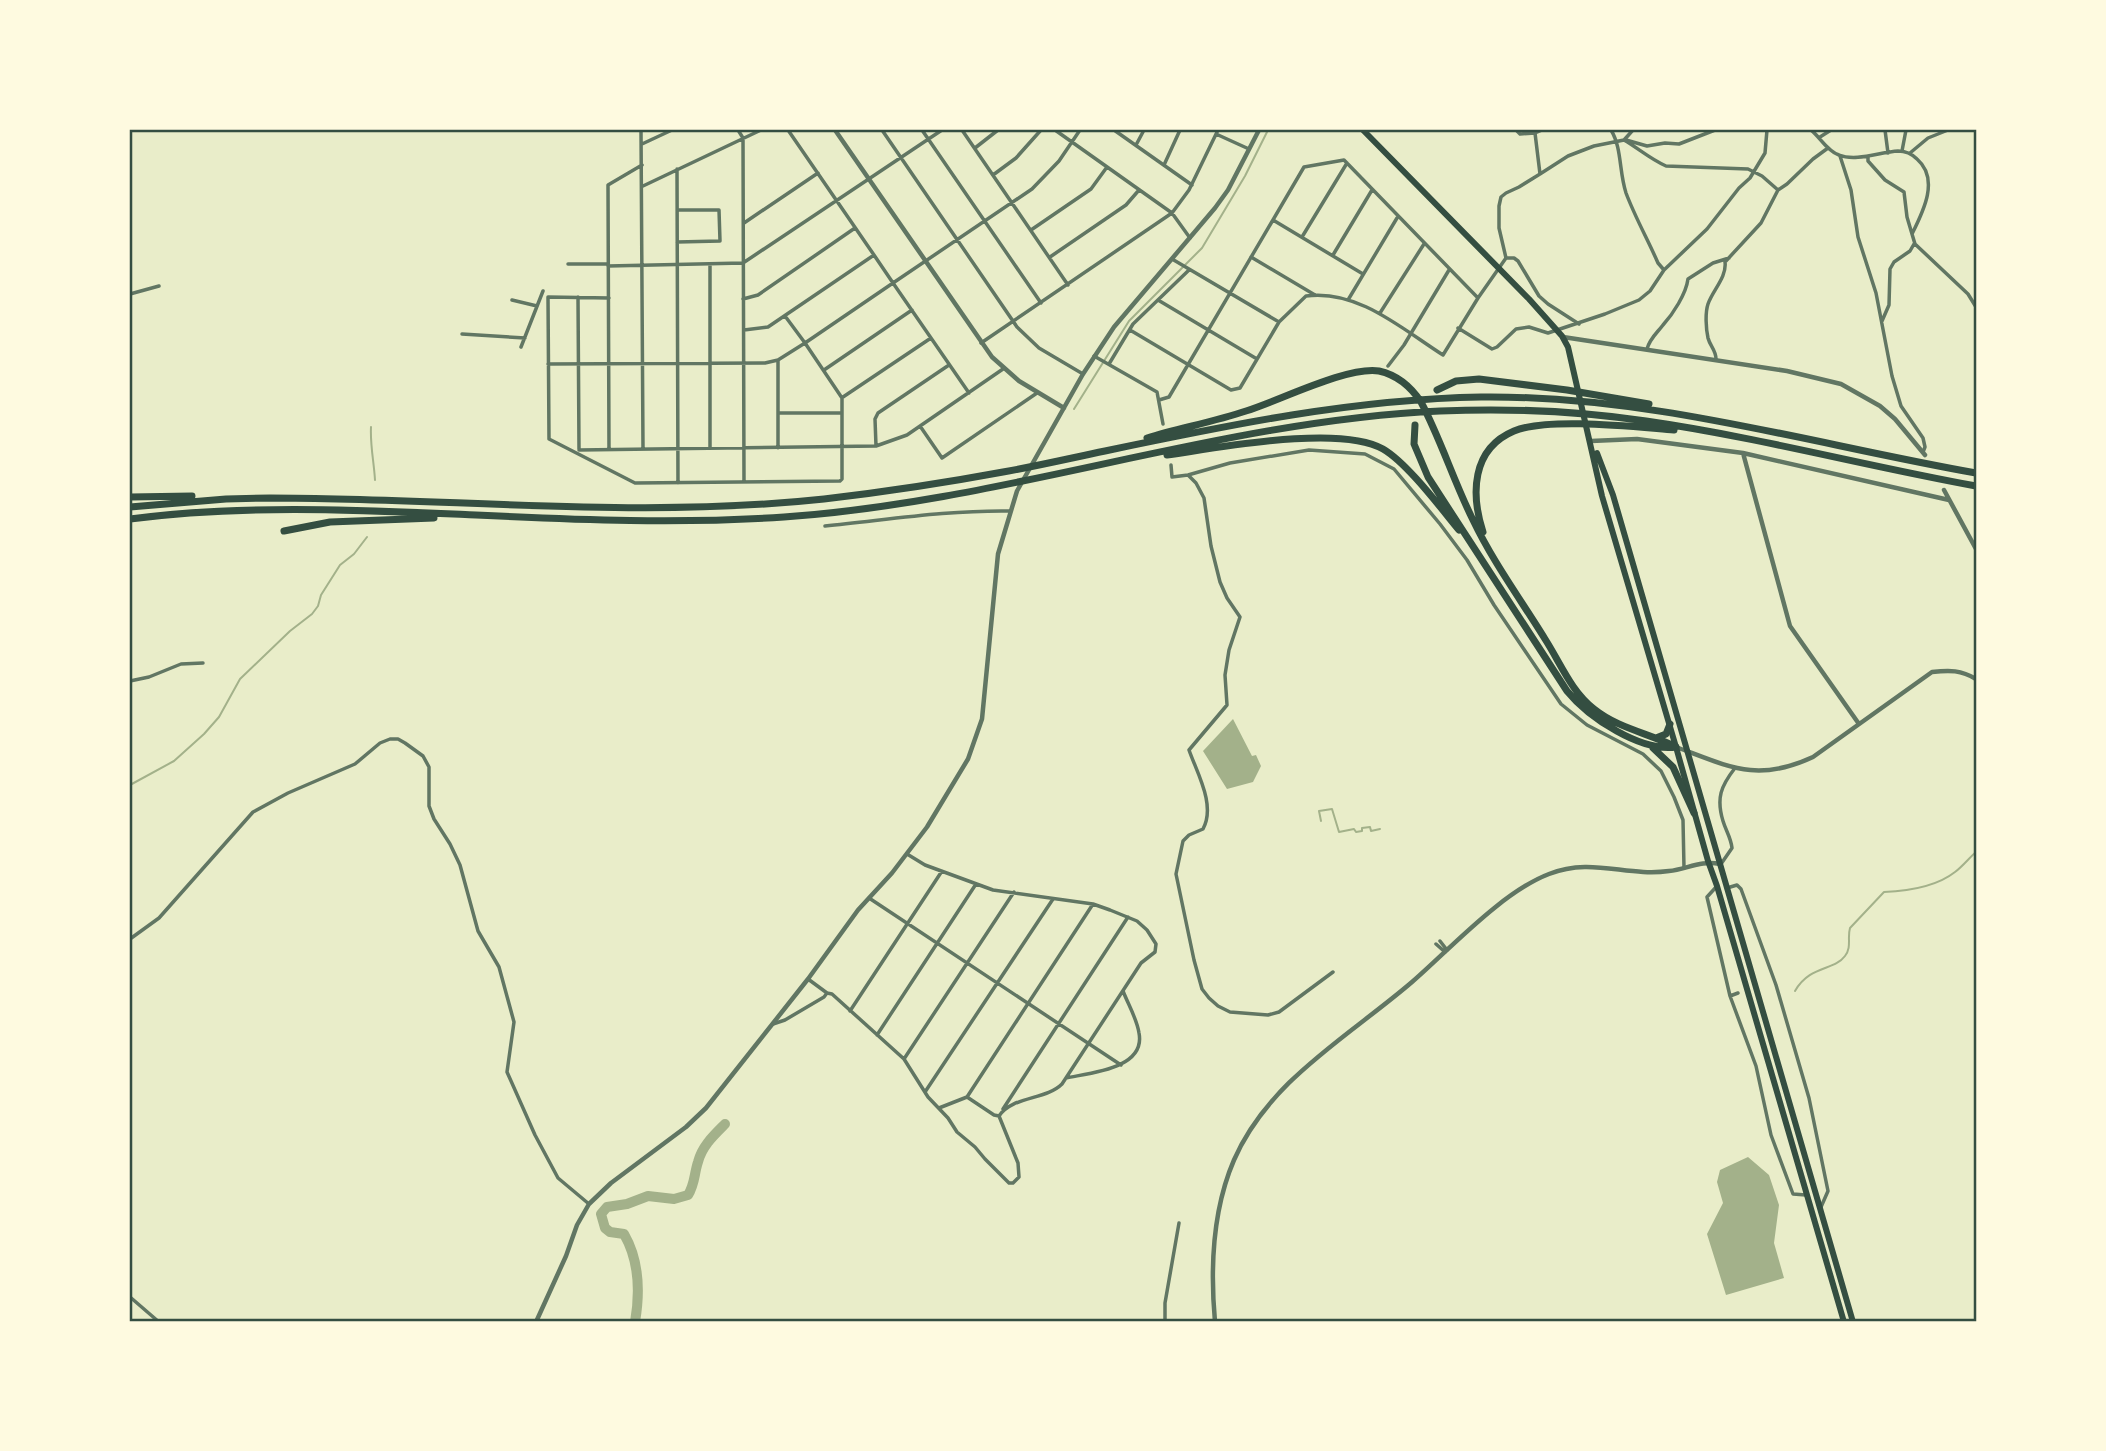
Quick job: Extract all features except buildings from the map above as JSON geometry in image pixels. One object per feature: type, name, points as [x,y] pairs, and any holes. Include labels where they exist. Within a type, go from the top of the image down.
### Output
[{"type":"highway","points":[[1100,452],[1244,412],[1349,373],[1380,372],[1400,380],[1414,392],[1432,425],[1490,555],[1584,701],[1606,718],[1661,748],[1676,747]]},
{"type":"highway","points":[[1437,390],[1456,381],[1479,379],[1593,394],[1728,419],[1760,429]]},
{"type":"highway","points":[[130,507],[270,498],[694,507],[821,499],[1004,472],[1267,419],[1376,403],[1483,397],[1570,400],[1673,412],[1976,473]]},
{"type":"highway","points":[[130,519],[269,510],[692,521],[765,518],[891,505],[1271,431],[1378,416],[1482,410],[1597,415],[1690,428],[1976,486]]},
{"type":"highway","points":[[1415,425],[1414,444],[1421,463],[1575,701],[1607,726],[1653,742],[1673,767],[1695,813]]},
{"type":"highway","points":[[1490,555],[1477,513],[1475,490],[1480,465],[1486,455],[1493,445],[1513,432],[1545,425],[1600,425],[1733,436]]},
{"type":"highway","points":[[1100,465],[1278,441],[1332,438],[1361,440],[1383,449],[1402,464],[1477,552]]},
{"type":"highway","points":[[130,497],[270,498]]},
{"type":"highway","points":[[284,531],[330,522],[484,516]]},
{"type":"highway","points":[[1653,742],[1666,734],[1670,724]]},
{"type":"main road","points":[[1363,130],[1499,268],[1568,347],[1602,496],[1844,1321]]},
{"type":"main road","points":[[1591,439],[1613,495],[1853,1321]]},
{"type":"street","points":[[641,130],[643,448]]},
{"type":"street","points":[[642,144],[672,130]]},
{"type":"street","points":[[738,130],[743,138],[744,482]]},
{"type":"street","points":[[643,186],[761,130]]},
{"type":"street","points":[[788,130],[969,393]]},
{"type":"street","points":[[835,130],[981,343],[1003,369],[1064,408]]},
{"type":"street","points":[[882,130],[1027,339],[1083,374]]},
{"type":"street","points":[[922,130],[1041,303]]},
{"type":"street","points":[[568,264],[743,263],[942,130]]},
{"type":"street","points":[[962,130],[1068,285]]},
{"type":"street","points":[[975,148],[998,130]]},
{"type":"street","points":[[993,175],[1023,150],[1041,130]]},
{"type":"street","points":[[1055,130],[1172,214],[1190,238]]},
{"type":"street","points":[[548,364],[765,363],[778,360],[1032,188],[1051,170],[1080,130]]},
{"type":"street","points":[[1114,130],[1192,185]]},
{"type":"street","points":[[1136,145],[1144,130]]},
{"type":"street","points":[[1164,165],[1180,130]]},
{"type":"street","points":[[536,1321],[589,1203],[706,1108],[808,979],[858,910],[907,854],[944,800],[971,754],[978,733],[983,708],[998,554],[1017,491],[1094,356],[1227,190],[1259,130]]},
{"type":"street","points":[[1516,130],[1520,134],[1542,130]]},
{"type":"street","points":[[1611,130],[1618,141],[1626,192],[1658,263],[1664,270]]},
{"type":"street","points":[[1624,140],[1633,130]]},
{"type":"street","points":[[1130,330],[1231,390],[1240,388],[1279,322],[1306,296],[1348,300],[1380,314],[1443,355],[1458,328],[1506,258],[1499,228],[1501,197],[1568,156],[1594,146],[1624,140],[1647,146],[1665,143],[1679,145],[1715,130]]},
{"type":"street","points":[[1458,328],[1492,349],[1516,329],[1530,327],[1548,333],[1639,300],[1650,291],[1664,270],[1707,229],[1755,172],[1765,153],[1767,130]]},
{"type":"street","points":[[1811,130],[1840,156],[1868,157],[1902,151],[1923,164],[1927,175],[1926,202],[1912,234]]},
{"type":"street","points":[[1820,137],[1831,130]]},
{"type":"street","points":[[1885,130],[1888,153]]},
{"type":"street","points":[[1902,151],[1906,130]]},
{"type":"street","points":[[1909,153],[1928,138],[1948,130]]},
{"type":"street","points":[[981,343],[1172,214],[1192,185],[1217,132],[1250,149]]},
{"type":"street","points":[[1535,133],[1540,174]]},
{"type":"street","points":[[1624,140],[1666,166],[1744,168],[1755,172],[1778,190]]},
{"type":"street","points":[[1716,359],[1708,338],[1707,310],[1726,270],[1725,262],[1761,223],[1778,190],[1828,148]]},
{"type":"street","points":[[1840,156],[1849,181],[1856,231],[1872,279],[1892,376],[1901,406],[1923,439],[1924,453]]},
{"type":"street","points":[[1868,157],[1868,161],[1885,180],[1904,192],[1914,243],[1960,285],[1976,307]]},
{"type":"street","points":[[1159,401],[1169,397],[1304,167],[1344,160],[1478,298]]},
{"type":"street","points":[[1303,237],[1347,163]]},
{"type":"street","points":[[609,449],[608,185],[642,165]]},
{"type":"street","points":[[1031,230],[1093,187],[1107,167]]},
{"type":"street","points":[[677,169],[678,483]]},
{"type":"street","points":[[744,223],[818,173]]},
{"type":"street","points":[[1050,257],[1126,205],[1139,190]]},
{"type":"street","points":[[1333,256],[1372,190]]},
{"type":"street","points":[[677,242],[720,242],[719,210],[678,210]]},
{"type":"street","points":[[1348,300],[1398,217]]},
{"type":"street","points":[[1273,220],[1363,274]]},
{"type":"street","points":[[743,299],[758,295],[855,228]]},
{"type":"street","points":[[1380,314],[1424,243]]},
{"type":"street","points":[[1882,321],[1889,306],[1890,269],[1894,262],[1910,251],[1914,243]]},
{"type":"street","points":[[744,330],[764,329],[874,255]]},
{"type":"street","points":[[1251,257],[1315,295]]},
{"type":"street","points":[[1506,258],[1518,261],[1543,300],[1578,324]]},
{"type":"street","points":[[1647,349],[1683,296],[1688,279],[1713,263],[1729,258]]},
{"type":"street","points":[[1172,259],[1279,322]]},
{"type":"street","points":[[710,265],[710,448]]},
{"type":"street","points":[[1108,364],[1133,324],[1188,269]]},
{"type":"street","points":[[1388,366],[1449,270]]},
{"type":"street","points":[[130,294],[159,286]]},
{"type":"street","points":[[521,347],[543,291]]},
{"type":"street","points":[[609,298],[548,297],[549,439],[578,451],[635,483],[842,479],[842,398],[785,316]]},
{"type":"street","points":[[578,297],[578,451]]},
{"type":"street","points":[[512,300],[548,309]]},
{"type":"street","points":[[1158,300],[1257,359]]},
{"type":"street","points":[[824,371],[912,310]]},
{"type":"street","points":[[462,334],[525,338]]},
{"type":"street","points":[[1562,337],[1716,359],[1817,377],[1841,384],[1881,406],[1924,453]]},
{"type":"street","points":[[842,398],[931,338]]},
{"type":"street","points":[[1094,356],[1157,392],[1163,424]]},
{"type":"street","points":[[778,360],[778,448]]},
{"type":"street","points":[[876,446],[875,419],[878,414],[949,365]]},
{"type":"street","points":[[578,451],[876,446],[900,439],[1003,369]]},
{"type":"street","points":[[920,426],[942,458],[1037,393]]},
{"type":"street","points":[[778,413],[842,413]]},
{"type":"street","points":[[1591,439],[1637,439],[1743,453],[1949,500]]},
{"type":"street","points":[[1171,466],[1172,477],[1230,463],[1309,450],[1366,452],[1397,472],[1473,569],[1494,606],[1561,704],[1587,725],[1643,754],[1661,771],[1683,820],[1684,868]]},
{"type":"street","points":[[1743,453],[1790,626],[1859,724]]},
{"type":"street","points":[[1188,475],[1204,498],[1220,582],[1240,621],[1229,650],[1225,675],[1227,705],[1189,750],[1203,790],[1208,818],[1203,829],[1183,841],[1177,867],[1179,888],[1202,989],[1224,1010],[1268,1015],[1279,1012],[1333,972]]},
{"type":"street","points":[[1944,490],[1976,548]]},
{"type":"street","points":[[825,526],[940,512],[1010,511]]},
{"type":"street","points":[[130,681],[149,677],[181,664],[203,663]]},
{"type":"street","points":[[1676,747],[1735,768],[1765,772],[1793,766],[1813,757],[1932,672],[1962,671],[1976,679]]},
{"type":"street","points":[[130,939],[159,918],[253,812],[288,793],[355,764],[390,738],[405,743],[423,757],[429,767],[429,806],[460,866],[478,931],[499,967],[514,1022],[507,1072],[558,1178],[589,1203]]},
{"type":"street","points":[[1215,1321],[1212,1281],[1214,1232],[1222,1194],[1249,1131],[1269,1103],[1305,1067],[1518,891],[1545,875],[1562,869],[1595,866],[1646,873],[1684,868],[1708,861],[1721,864],[1732,848],[1732,839],[1723,822],[1720,795],[1724,782],[1735,768]]},
{"type":"street","points":[[907,854],[925,865],[993,890],[1094,904],[1137,921],[1156,944],[1156,948],[1141,963],[1056,1090],[1003,1108]]},
{"type":"street","points":[[850,1011],[942,871]]},
{"type":"street","points":[[877,1035],[976,884]]},
{"type":"street","points":[[1727,888],[1737,885],[1741,889],[1809,1098],[1828,1191],[1820,1209]]},
{"type":"street","points":[[1717,886],[1707,897],[1730,996],[1756,1066],[1771,1135],[1793,1194],[1808,1196]]},
{"type":"street","points":[[904,1059],[1014,892]]},
{"type":"street","points":[[869,898],[1121,1065]]},
{"type":"street","points":[[925,1092],[1054,898]]},
{"type":"street","points":[[939,1108],[967,1097],[1094,904]]},
{"type":"street","points":[[999,1115],[1128,917]]},
{"type":"street","points":[[1438,943],[1446,951]]},
{"type":"street","points":[[808,979],[832,994],[904,1059],[925,1092],[957,1132],[1013,1183],[1020,1174],[1018,1163],[999,1115]]},
{"type":"street","points":[[1066,1078],[1121,1065],[1136,1050],[1140,1041],[1139,1030],[1123,991]]},
{"type":"street","points":[[773,1024],[785,1020],[827,993]]},
{"type":"street","points":[[1730,996],[1738,993]]},
{"type":"street","points":[[967,1097],[994,1115],[999,1115]]},
{"type":"street","points":[[1803,1105],[1809,1098]]},
{"type":"street","points":[[1771,1135],[1776,1132]]},
{"type":"street","points":[[1165,1321],[1165,1303],[1179,1223]]},
{"type":"street","points":[[130,1297],[159,1321]]},
{"type":"shaded area","points":[[1233,719],[1252,756],[1256,755],[1261,766],[1253,782],[1227,789],[1203,751]]},
{"type":"shaded area","points":[[1748,1157],[1769,1175],[1779,1205],[1774,1243],[1784,1278],[1726,1295],[1707,1234],[1723,1203],[1717,1182],[1720,1170]]},
{"type":"waterway","points":[[1074,409],[1129,321],[1202,248],[1245,176],[1268,130]]},
{"type":"waterway","points":[[371,427],[375,480]]},
{"type":"waterway","points":[[130,785],[174,761],[204,734],[219,717],[240,679],[290,631],[312,614],[340,565],[354,554],[367,537]]},
{"type":"waterway","points":[[1321,821],[1319,811],[1332,809],[1339,832],[1354,829],[1356,832],[1370,827],[1371,831],[1380,829]]},
{"type":"waterway","points":[[1795,991],[1815,972],[1835,964],[1845,956],[1850,928],[1884,892],[1931,885],[1955,872],[1976,852]]},
{"type":"waterway","points":[[635,1322],[638,1288],[633,1255],[624,1234],[610,1232],[605,1228],[601,1214],[607,1207],[627,1204],[648,1196],[674,1199],[688,1195],[702,1151],[725,1124]]}]
